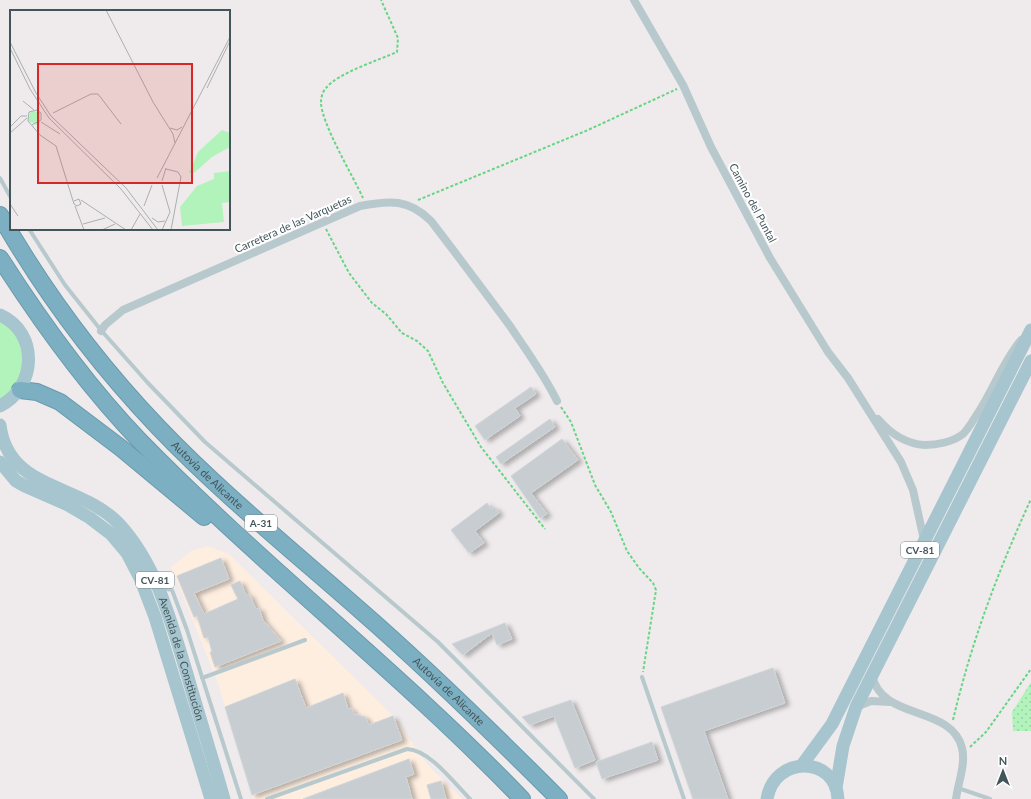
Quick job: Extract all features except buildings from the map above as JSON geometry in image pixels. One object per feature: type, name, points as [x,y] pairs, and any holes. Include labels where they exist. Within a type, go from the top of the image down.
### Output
[{"type":"highway","name":"Autovía de Alicante","points":[[0,215],[39,278],[70,322],[92,351],[159,428],[221,488],[363,612],[469,709],[559,799]]},
{"type":"highway","name":"A-31","points":[[0,258],[46,325],[106,402],[145,445],[252,548],[379,661],[522,799]]},
{"type":"highway","points":[[20,390],[37,392],[60,402],[120,448],[227,536],[252,548]]},
{"type":"main road","points":[[0,316],[14,325],[22,334],[27,345],[29,356],[29,368],[26,380],[20,390],[3,405],[0,420]]},
{"type":"main road","name":"CV-81","points":[[837,793],[830,778],[822,771],[802,765],[832,724],[1031,329]]},
{"type":"main road","name":"CV-81","points":[[837,793],[843,746],[856,707],[1031,361]]},
{"type":"main road","name":"Avenida de la Constitución","points":[[0,425],[4,445],[19,466],[40,480],[90,502],[118,523],[143,555],[167,611],[224,799]]},
{"type":"main road","name":"Avenida de la Constitución","points":[[0,462],[16,481],[66,504],[90,518],[111,534],[127,553],[140,578],[155,617],[211,799]]},
{"type":"main road","points":[[767,799],[768,790],[773,780],[781,772],[791,767],[802,765]]},
{"type":"street","name":"Camino del Puntal","points":[[634,0],[684,85],[711,147],[770,258],[828,352],[868,408],[906,472],[925,541]]},
{"type":"street","name":"Carretera de las Varquetas","points":[[101,331],[105,325],[124,310],[366,204],[387,202],[407,204],[422,212],[431,221],[525,348],[549,385],[557,401]]},
{"type":"street","name":"Camino del Puntal","points":[[868,408],[893,434],[907,441],[932,445],[953,439],[963,434],[982,409],[1013,350],[1031,329]]},
{"type":"street","points":[[872,675],[875,688],[891,702],[944,724],[957,736],[963,758],[956,799]]},
{"type":"street","points":[[856,707],[871,701],[891,702]]},
{"type":"lane","points":[[0,178],[10,196]]},
{"type":"lane","points":[[30,230],[65,285],[101,331],[142,377],[205,442],[438,642],[594,799]]},
{"type":"lane","points":[[157,587],[172,590],[241,799]]},
{"type":"lane","points":[[202,678],[305,640]]},
{"type":"lane","points":[[642,677],[684,799]]},
{"type":"lane","points":[[267,799],[407,748],[424,754],[470,799]]},
{"type":"lane","points":[[958,788],[990,799]]},
{"type":"path","points":[[366,204],[333,137],[323,112],[321,102],[323,91],[335,80],[397,52],[398,38],[381,0]]},
{"type":"path","points":[[407,204],[588,130],[670,94],[684,85]]},
{"type":"path","points":[[323,222],[349,273],[372,304],[386,314],[402,333],[417,341],[428,351],[443,383],[481,447],[545,530]]},
{"type":"path","points":[[557,401],[571,422],[595,485],[611,512],[627,551],[639,568],[653,583],[656,590],[646,661],[642,677]]},
{"type":"path","points":[[951,731],[968,661],[988,601],[1031,499]]},
{"type":"path","points":[[962,752],[978,742],[1031,669]]},
{"type":"shaded area","points":[[208,546],[229,554],[393,716],[427,764],[462,799],[253,799],[218,683],[171,567],[191,551]]},
{"type":"green space","points":[[0,315],[14,325],[29,368],[0,406]]},
{"type":"green space","points":[[1031,682],[1031,731],[1013,731],[1012,712]]}]
